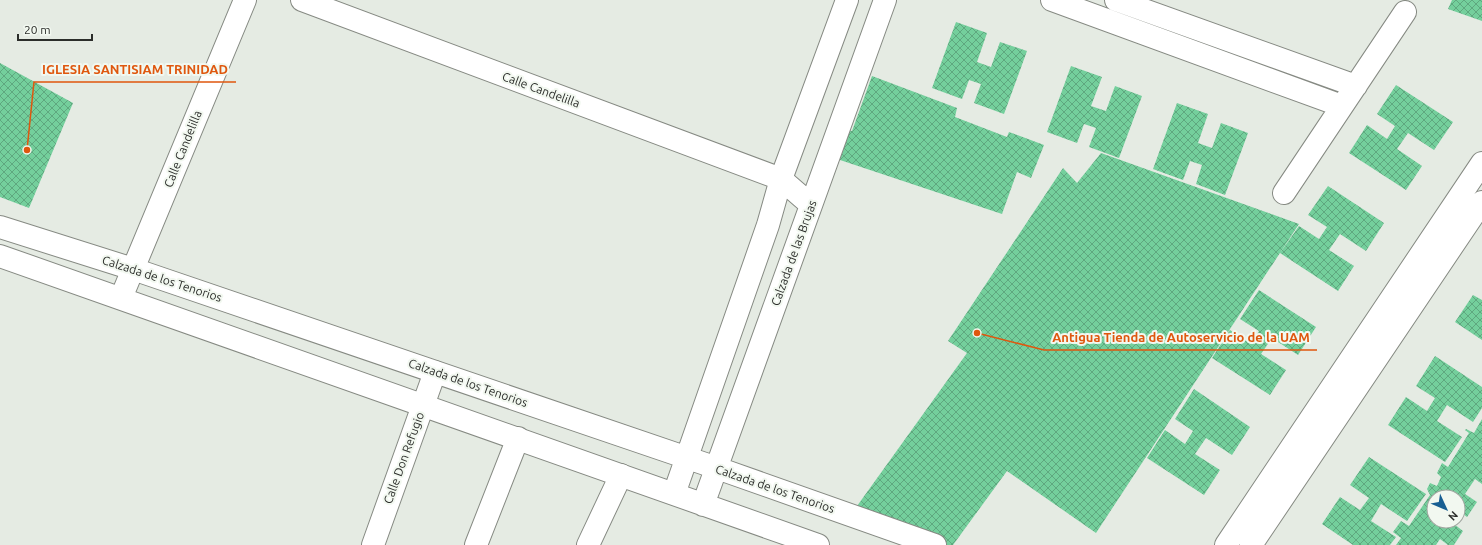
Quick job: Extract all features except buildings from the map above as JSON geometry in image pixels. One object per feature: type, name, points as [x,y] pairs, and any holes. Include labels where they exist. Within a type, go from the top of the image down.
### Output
[{"type":"street","name":"Calle Candelilla","points":[[122,298],[245,0]]},
{"type":"street","name":"Calle Candelilla","points":[[302,0],[781,179]]},
{"type":"street","points":[[674,494],[768,225],[781,179],[847,0]]},
{"type":"street","name":"Calzada de las Brujas","points":[[703,505],[886,0]]},
{"type":"street","points":[[1052,0],[1342,106]]},
{"type":"street","points":[[1116,0],[1356,86]]},
{"type":"street","points":[[1284,193],[1405,12]]},
{"type":"street","points":[[1226,545],[1482,164]]},
{"type":"street","points":[[781,179],[811,205]]},
{"type":"street","points":[[1251,545],[1482,202]]},
{"type":"street","name":"Calzada de los Tenorios","points":[[0,227],[133,269],[717,468],[935,545]]},
{"type":"street","points":[[0,256],[423,404],[818,545]]},
{"type":"street","points":[[725,349],[756,359]]},
{"type":"street","name":"Calle Don Refugio","points":[[373,545],[435,372]]},
{"type":"street","points":[[476,545],[518,438]]},
{"type":"street","points":[[588,545],[620,475]]},
{"type":"place","name":"IGLESIA SANTISIAM TRINIDAD","points":[[27,150]]},
{"type":"place","name":"Antigua Tienda de Autoservicio de la UAM","points":[[977,333]]}]
